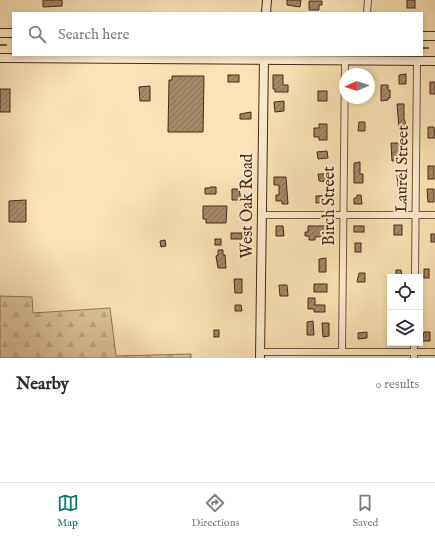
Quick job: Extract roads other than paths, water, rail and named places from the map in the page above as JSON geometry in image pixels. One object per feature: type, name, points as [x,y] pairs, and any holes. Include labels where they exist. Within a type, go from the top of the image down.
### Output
[{"type":"main road","points":[[266,12],[267,0]]},
{"type":"main road","points":[[0,33],[12,33]]},
{"type":"main road","points":[[423,36],[435,36]]},
{"type":"main road","points":[[0,58],[264,57],[435,61]]},
{"type":"main road","name":"West Oak Road","points":[[260,355],[264,57]]},
{"type":"street","points":[[367,12],[368,0]]},
{"type":"street","name":"Birch Street","points":[[342,352],[344,60]]},
{"type":"street","name":"Laurel Street","points":[[414,274],[417,61]]},
{"type":"street","points":[[262,215],[435,215]]},
{"type":"street","points":[[260,355],[342,352],[414,355],[435,352]]},
{"type":"railway","points":[[0,45],[12,45]]},
{"type":"railway","points":[[423,48],[435,48]]}]
